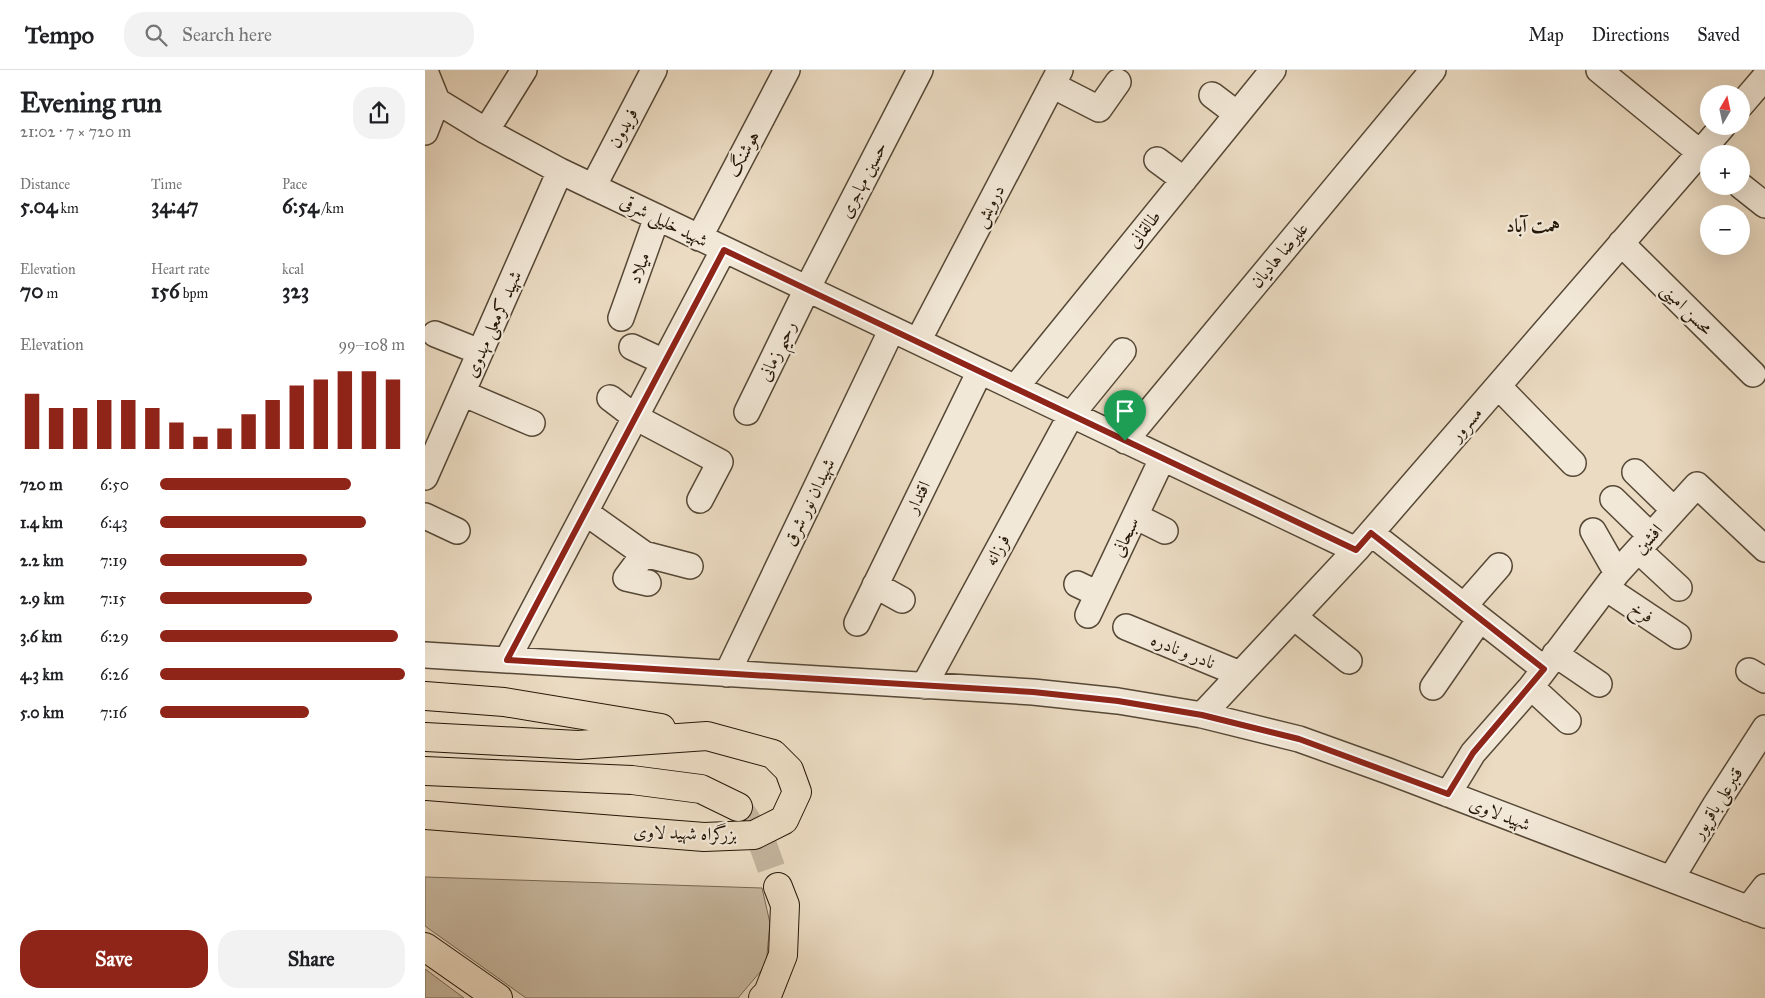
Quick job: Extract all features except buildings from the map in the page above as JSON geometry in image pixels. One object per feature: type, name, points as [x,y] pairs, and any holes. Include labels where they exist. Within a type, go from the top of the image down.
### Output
[{"type":"highway","points":[[425,696],[505,702],[707,736]]},
{"type":"highway","name":"بزرگراه شهید لاوی","points":[[425,737],[578,745],[707,736],[773,754],[789,770],[797,792],[784,820],[754,835],[705,837],[425,815]]},
{"type":"highway","points":[[425,771],[633,780],[701,789],[738,808]]},
{"type":"highway","points":[[763,998],[768,992],[783,955],[785,905],[779,887]]},
{"type":"highway","points":[[425,947],[498,998]]},
{"type":"street","points":[[486,131],[524,70]]},
{"type":"street","name":"فریدون","points":[[593,187],[654,70]]},
{"type":"street","name":"هوشنگ","points":[[699,238],[787,70]]},
{"type":"street","name":"حسین مهاجری","points":[[807,289],[919,70]]},
{"type":"street","name":"طالقانی","points":[[1015,388],[1273,70]]},
{"type":"street","name":"علیرضا هادیان","points":[[1125,441],[1433,70]]},
{"type":"street","points":[[1599,70],[1700,153]]},
{"type":"street","points":[[425,71],[431,103],[425,132]]},
{"type":"street","points":[[1056,77],[1099,110],[1118,82]]},
{"type":"street","name":"درویش","points":[[917,341],[1056,77]]},
{"type":"street","points":[[1750,94],[1765,77]]},
{"type":"street","points":[[1212,95],[1237,114]]},
{"type":"street","name":"شهید خلیلی شرقی","points":[[431,103],[593,187],[1125,441],[1363,542]]},
{"type":"street","points":[[1157,160],[1184,180]]},
{"type":"street","name":"مسرور","points":[[1202,715],[1363,542],[1621,243],[1700,160]]},
{"type":"street","name":"شهید کرمعلی مهدوی","points":[[425,477],[561,171]]},
{"type":"street","points":[[1750,194],[1765,206]]},
{"type":"street","name":"میلاد","points":[[621,318],[657,217]]},
{"type":"street","name":"محسن امینی","points":[[1621,243],[1753,374]]},
{"type":"street","points":[[507,660],[724,250]]},
{"type":"street","name":"رحیم زمانی","points":[[747,412],[807,289]]},
{"type":"street","name":"شهیدان نور شرق","points":[[727,674],[892,330]]},
{"type":"street","points":[[435,334],[480,352]]},
{"type":"street","points":[[632,347],[665,362]]},
{"type":"street","name":"فرزانه","points":[[924,686],[1071,415],[1123,351]]},
{"type":"street","name":"اقتدار","points":[[857,623],[980,371]]},
{"type":"street","points":[[1498,386],[1573,463]]},
{"type":"street","points":[[462,393],[532,423]]},
{"type":"street","points":[[610,398],[635,417],[720,462],[699,500]]},
{"type":"street","name":"سبحانی","points":[[1087,598],[1135,516],[1162,458]]},
{"type":"street","points":[[1635,472],[1674,510]]},
{"type":"street","name":"افشین","points":[[1448,794],[1473,753],[1543,670],[1611,580],[1697,485],[1765,549]]},
{"type":"street","points":[[1613,499],[1679,588]]},
{"type":"street","points":[[585,512],[644,554],[691,566]]},
{"type":"street","points":[[425,516],[457,531]]},
{"type":"street","points":[[1135,516],[1165,531]]},
{"type":"street","points":[[1593,532],[1611,580]]},
{"type":"street","points":[[1363,542],[1472,613],[1543,670],[1599,684]]},
{"type":"street","points":[[644,554],[626,578],[647,584]]},
{"type":"street","points":[[1433,687],[1499,566]]},
{"type":"street","name":"فرخ","points":[[1611,580],[1677,636]]},
{"type":"street","points":[[875,585],[902,600]]},
{"type":"street","points":[[1294,617],[1349,661]]},
{"type":"street","name":"نادر و نادره","points":[[1126,627],[1240,674]]},
{"type":"street","name":"شهید لاوی","points":[[425,655],[1033,692],[1118,701],[1202,715],[1299,739],[1756,912]]},
{"type":"street","points":[[1543,670],[1568,721]]},
{"type":"street","name":"قنبرعلی باقرپور","points":[[1671,879],[1765,728]]},
{"type":"street","points":[[1756,912],[1765,887]]},
{"type":"shaded area","points":[[425,877],[762,888],[770,923],[766,965],[738,998],[526,998],[425,926]]},
{"type":"shaded area","points":[[425,969],[464,998],[425,998]]},
{"type":"tunnel","points":[[738,807],[763,845],[778,887]]},
{"type":"district","name":"همت آباد","points":[[1533,225]]},
{"type":"route","points":[[724,250],[1125,441],[1356,550],[1371,533],[1544,669],[1473,753],[1448,794],[1299,739],[1202,715],[1118,701],[1033,692],[507,660],[724,250]]}]
